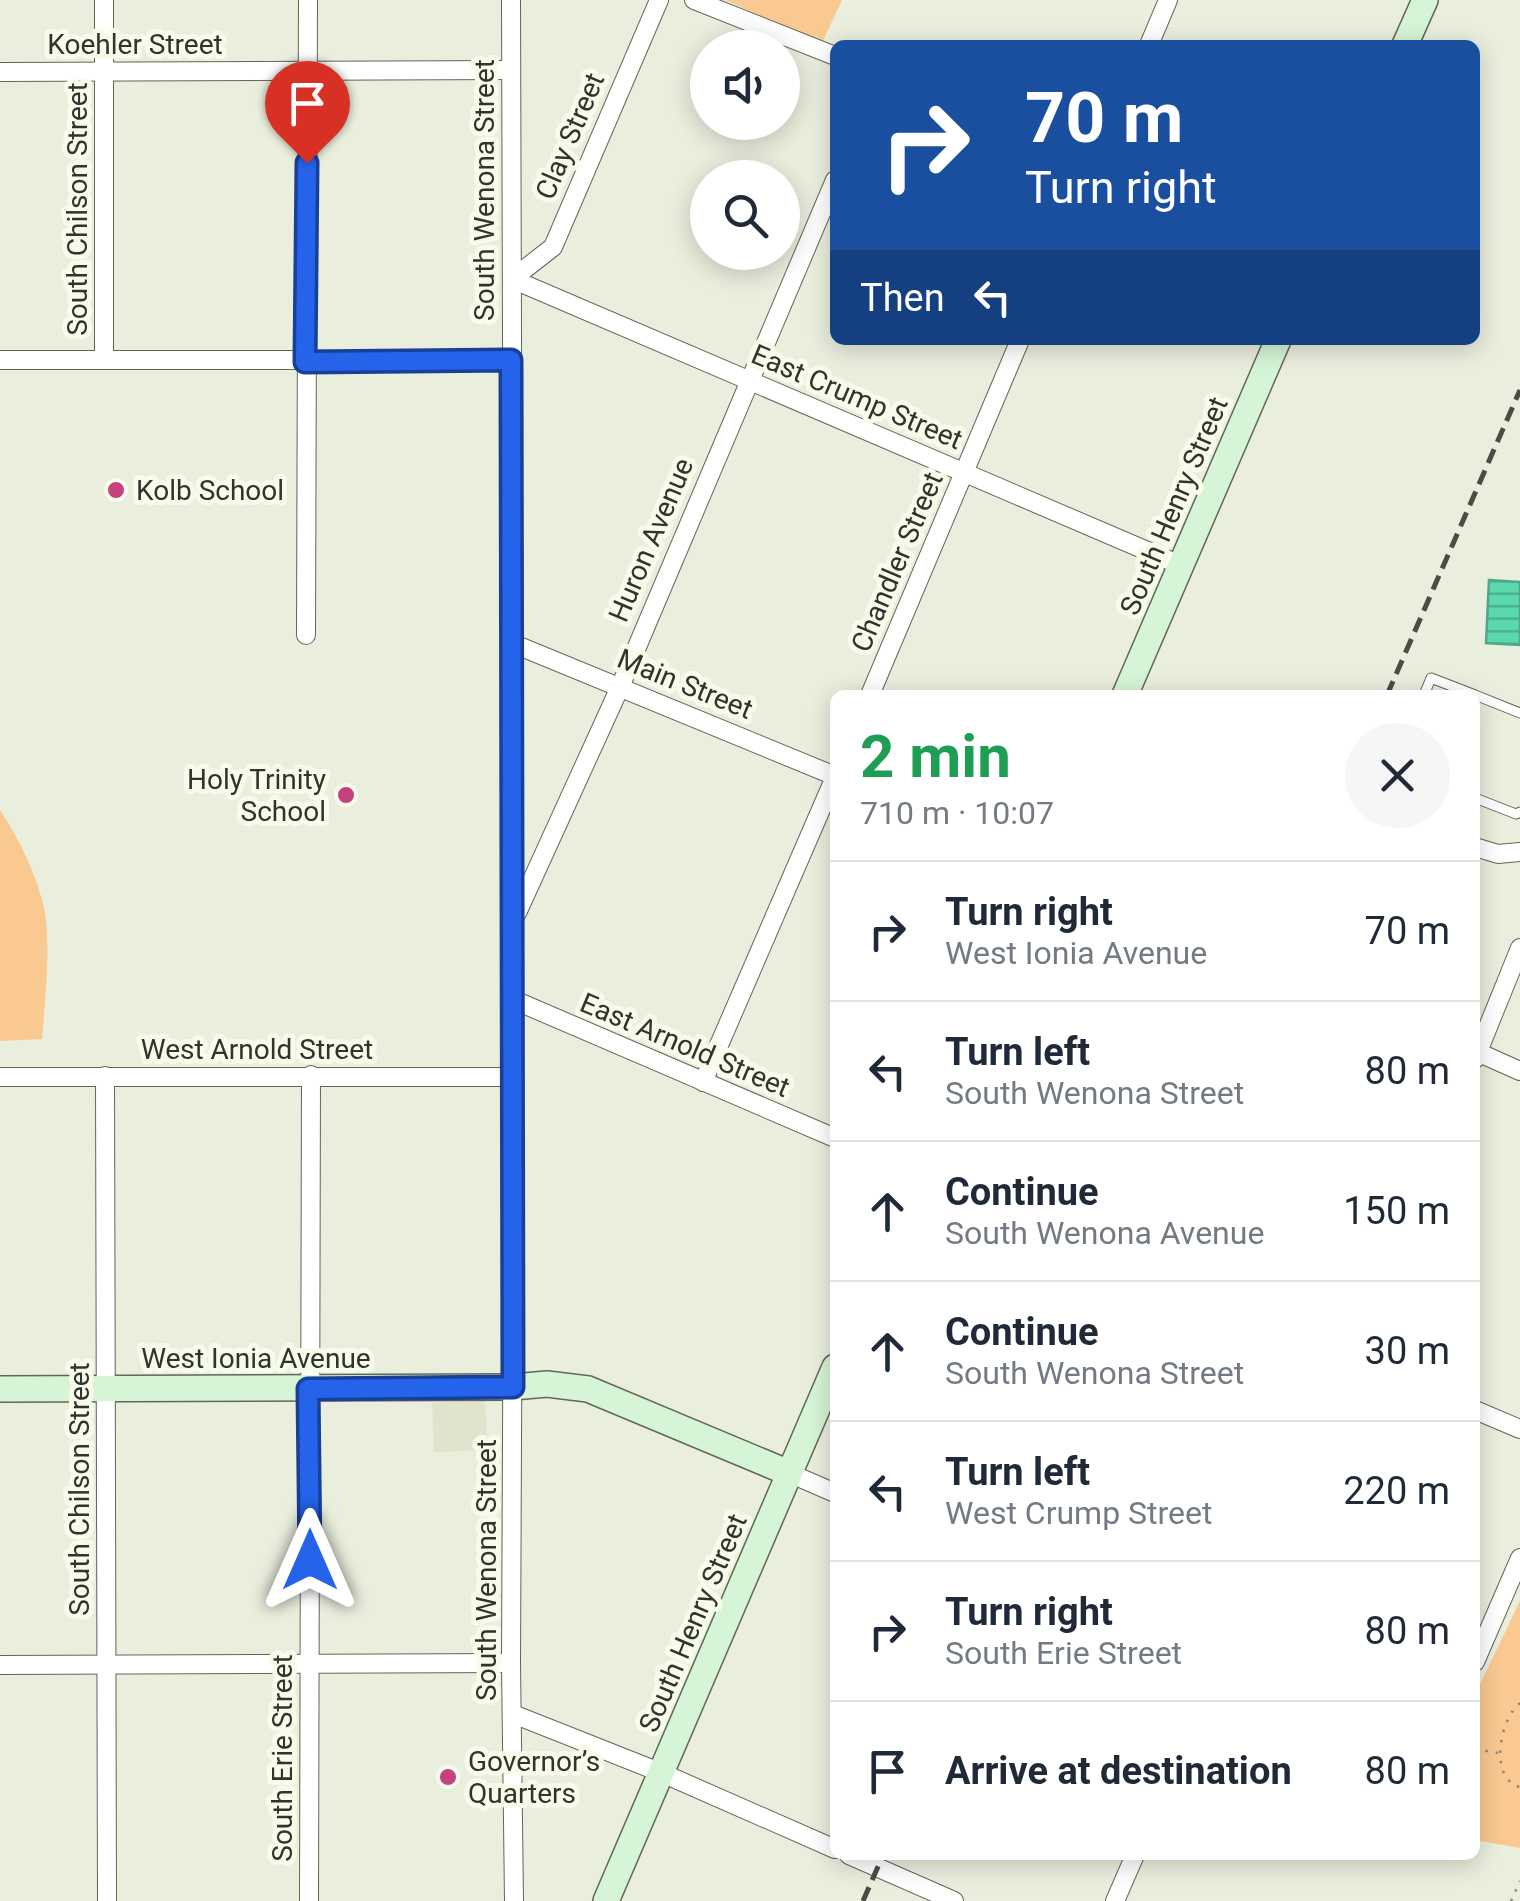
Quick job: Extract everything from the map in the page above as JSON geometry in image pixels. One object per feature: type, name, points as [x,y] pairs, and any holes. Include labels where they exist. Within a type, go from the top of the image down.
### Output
[{"type":"street","name":"South Chilson Street","points":[[104,0],[104,359]]},
{"type":"street","points":[[306,635],[308,0]]},
{"type":"street","name":"South Wenona Street","points":[[511,0],[514,1901]]},
{"type":"street","name":"Clay Street","points":[[512,279],[553,246],[658,0]]},
{"type":"street","points":[[694,0],[830,54]]},
{"type":"street","points":[[1151,40],[1168,0]]},
{"type":"street","points":[[1408,40],[1425,0]]},
{"type":"street","name":"Koehler Street","points":[[0,72],[511,70]]},
{"type":"street","name":"Huron Avenue","points":[[514,920],[620,687],[830,191]]},
{"type":"street","name":"East Crump Street","points":[[512,279],[1180,565]]},
{"type":"street","name":"Chandler Street","points":[[872,690],[1018,345]]},
{"type":"street","name":"South Henry Street","points":[[1127,690],[1276,345]]},
{"type":"street","points":[[0,360],[511,360]]},
{"type":"street","name":"Main Street","points":[[514,644],[830,775]]},
{"type":"street","points":[[703,1082],[830,789]]},
{"type":"street","points":[[1480,849],[1498,854],[1520,852]]},
{"type":"street","points":[[1480,1044],[1520,948]]},
{"type":"street","name":"East Arnold Street","points":[[514,1000],[830,1136]]},
{"type":"street","points":[[1480,1056],[1520,1071]]},
{"type":"street","name":"South Erie Street","points":[[309,1901],[311,1075]]},
{"type":"street","name":"South Chilson Street","points":[[106,1076],[107,1901]]},
{"type":"street","name":"West Arnold Street","points":[[0,1077],[514,1077]]},
{"type":"street","name":"South Henry Street","points":[[606,1901],[830,1378]]},
{"type":"street","name":"West Ionia Avenue","points":[[0,1389],[547,1384],[588,1389],[788,1473]]},
{"type":"street","points":[[1480,1412],[1520,1428]]},
{"type":"street","points":[[788,1473],[830,1491]]},
{"type":"street","points":[[1480,1651],[1518,1566]]},
{"type":"street","points":[[0,1665],[511,1663]]},
{"type":"street","points":[[513,1714],[662,1773],[830,1847]]},
{"type":"street","points":[[860,1860],[954,1901]]},
{"type":"street","points":[[1116,1901],[1134,1860]]},
{"type":"lane","points":[[1426,690],[1431,678],[1462,690]]},
{"type":"lane","points":[[1480,697],[1520,713]]},
{"type":"lane","points":[[1480,800],[1516,814],[1520,812]]},
{"type":"path","points":[[1520,1702],[1510,1712],[1499,1754],[1507,1779],[1520,1787]]},
{"type":"path","points":[[1480,1750],[1499,1754]]},
{"type":"path","points":[[1512,1901],[1520,1881]]},
{"type":"shaded area","points":[[725,0],[842,0],[822,43]]},
{"type":"shaded area","points":[[1489,580],[1520,582],[1520,645],[1486,643]]},
{"type":"shaded area","points":[[0,810],[36,879],[46,919],[42,1039],[0,1041]]},
{"type":"shaded area","points":[[485,1400],[488,1450],[434,1452],[432,1403]]},
{"type":"shaded area","points":[[1520,1601],[1520,1848],[1480,1841],[1480,1685]]},
{"type":"railway","points":[[1389,690],[1520,390]]},
{"type":"railway","points":[[863,1901],[881,1860]]},
{"type":"place","name":"Kolb School","points":[[116,490]]},
{"type":"place","name":"Holy Trinity School","points":[[346,795]]},
{"type":"place","name":"Governor’s Quarters","points":[[448,1777]]},
{"type":"route","points":[[307,163],[305,362],[511,360],[514,644],[513,1387],[308,1389],[310,1560]]}]
